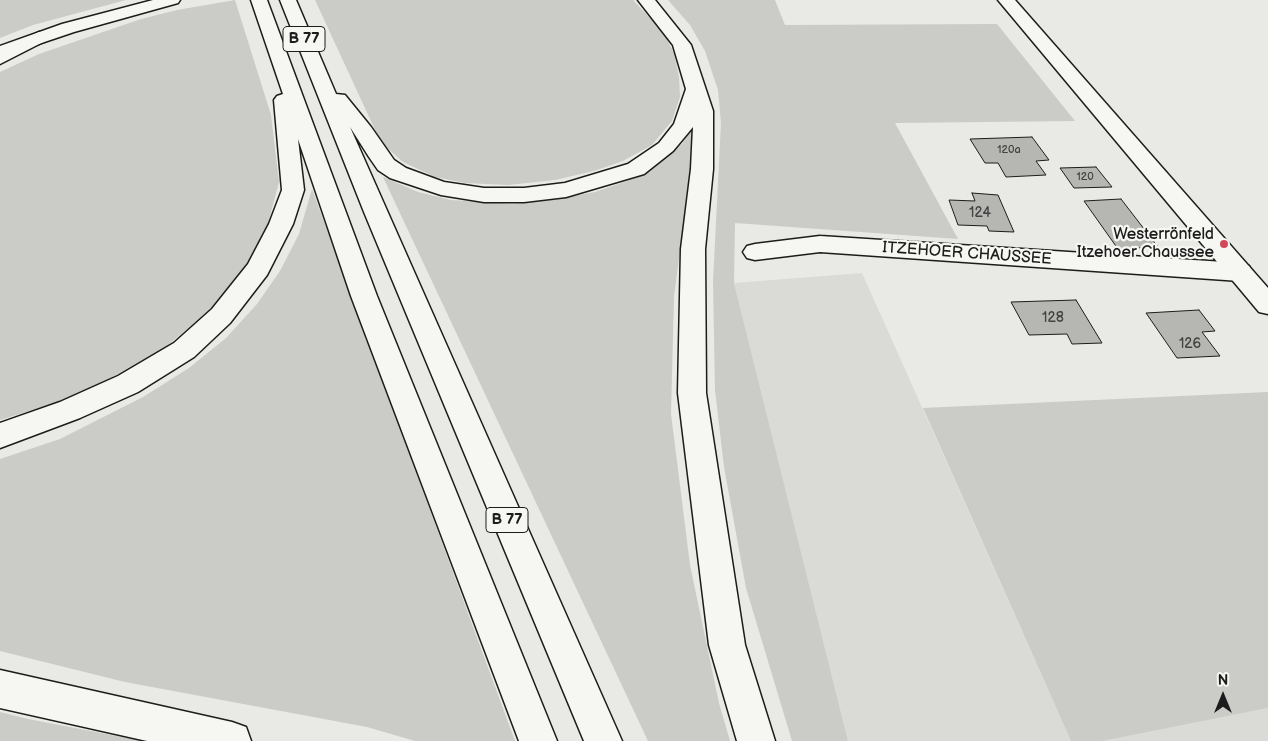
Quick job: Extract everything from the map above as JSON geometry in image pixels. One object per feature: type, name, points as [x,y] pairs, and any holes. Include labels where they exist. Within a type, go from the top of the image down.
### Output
[{"type":"main road","points":[[0,52],[39,37],[172,0]]},
{"type":"main road","name":"B 77","points":[[260,0],[364,296],[538,741]]},
{"type":"main road","name":"B 77","points":[[288,0],[375,212],[602,741]]},
{"type":"main road","points":[[646,0],[660,15],[682,45],[703,111],[702,170],[693,248],[692,393],[727,646],[756,741]]},
{"type":"main road","points":[[1006,0],[1268,305]]},
{"type":"main road","points":[[0,59],[39,37]]},
{"type":"main road","points":[[0,436],[70,410],[112,391],[184,350],[221,316],[258,269],[281,224],[293,190],[280,54]]},
{"type":"main road","points":[[321,78],[364,131],[376,153],[386,165],[418,182],[484,195],[524,195],[566,190],[636,170],[666,147],[683,126],[695,90]]},
{"type":"main road","name":"ITZEHOER CHAUSSEE","points":[[755,252],[820,244],[1240,272]]},
{"type":"main road","points":[[0,689],[232,741]]},
{"type":"shaded area","points":[[0,0],[126,0],[33,25],[0,38]]},
{"type":"shaded area","points":[[235,0],[271,115],[279,182],[267,227],[240,275],[205,315],[165,347],[107,380],[61,401],[0,420],[0,72],[39,54],[141,19],[177,10]]},
{"type":"shaded area","points":[[315,0],[633,0],[663,32],[674,53],[679,77],[680,97],[672,121],[652,145],[623,161],[594,171],[555,180],[508,185],[465,183],[435,177],[403,162],[385,146],[376,132]]},
{"type":"shaded area","points":[[668,0],[775,0],[785,25],[997,24],[1075,121],[895,123],[958,239],[735,223],[734,283],[848,741],[792,741],[746,588],[724,467],[715,390],[713,282],[721,123],[718,90],[705,51],[690,25]]},
{"type":"shaded area","points":[[697,120],[674,297],[671,414],[690,565],[719,703],[730,741],[648,741],[383,177],[418,192],[451,200],[513,204],[551,200],[595,192],[627,181],[652,168],[682,144]]},
{"type":"shaded area","points":[[312,189],[515,741],[415,741],[367,727],[125,682],[0,651],[0,459],[60,439],[143,397],[189,368],[226,338],[257,304],[280,271],[299,234]]},
{"type":"shaded area","points":[[862,273],[1071,741],[848,741],[734,283]]},
{"type":"shaded area","points":[[1268,392],[1268,708],[1103,741],[1071,741],[923,408]]},
{"type":"shaded area","points":[[1268,708],[1268,741],[1103,741]]},
{"type":"shaded area","points":[[0,712],[28,719],[143,741],[0,741]]},
{"type":"building","points":[[1032,137],[1049,160],[1036,161],[1046,175],[1006,177],[998,163],[985,163],[970,139]]},
{"type":"building","points":[[1096,167],[1112,187],[1074,188],[1060,168]]},
{"type":"building","points":[[972,193],[998,195],[1014,232],[989,231],[987,226],[958,225],[949,200],[975,201]]},
{"type":"building","points":[[1121,199],[1158,247],[1118,249],[1084,201]]},
{"type":"building","points":[[1076,300],[1102,343],[1072,344],[1067,334],[1029,335],[1011,302]]},
{"type":"building","points":[[1199,310],[1215,331],[1202,332],[1220,356],[1177,358],[1146,313]]},
{"type":"place","name":"Westerrönfeld Itzehoer Chaussee","points":[[1224,244]]}]
